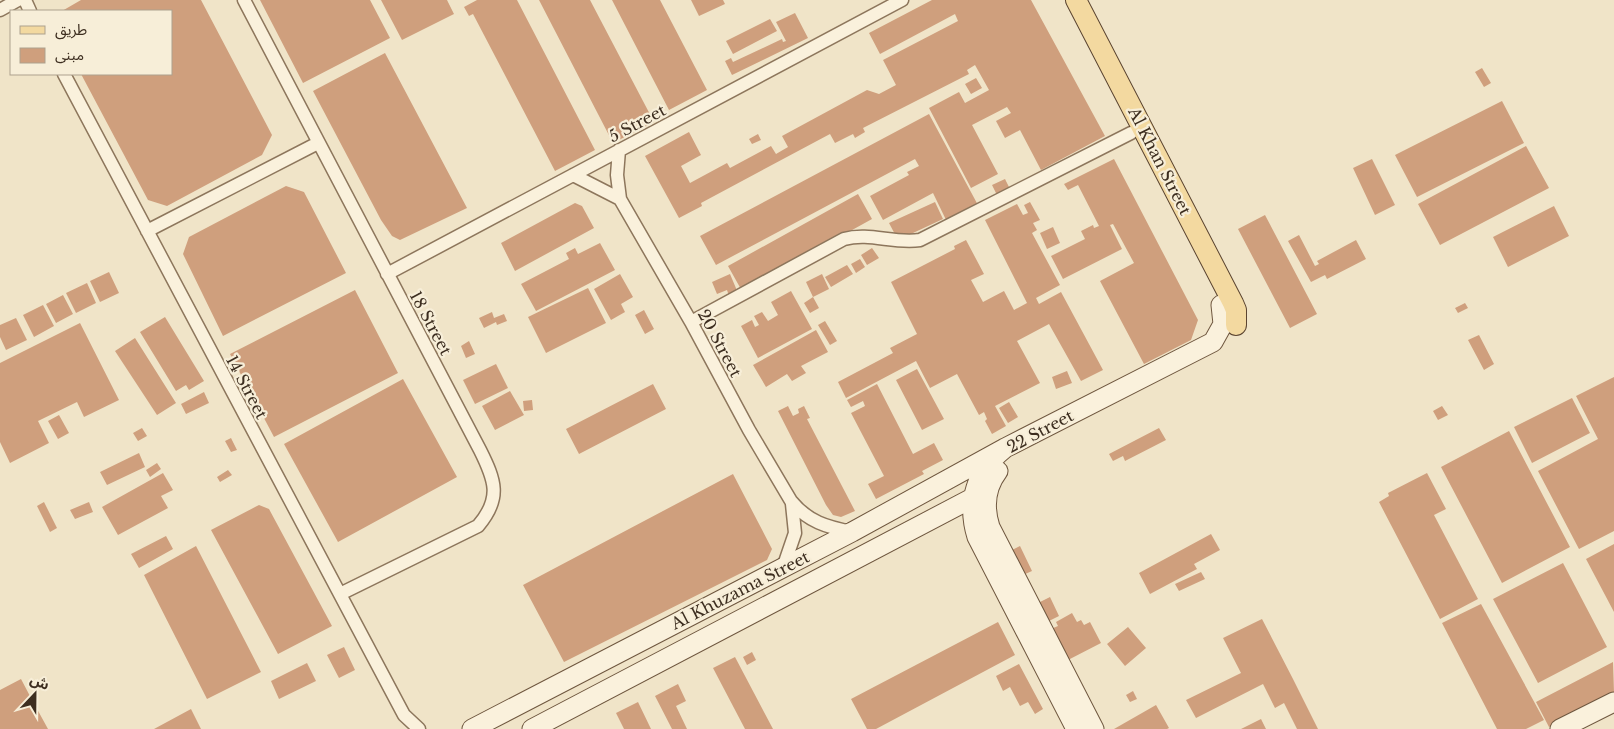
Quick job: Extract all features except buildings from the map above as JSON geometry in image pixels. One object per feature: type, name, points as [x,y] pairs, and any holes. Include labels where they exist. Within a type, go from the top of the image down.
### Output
[{"type":"main road","name":"Al Khan Street","points":[[1061,0],[1221,305]]},
{"type":"main road","name":"Al Khan Street","points":[[1076,0],[1233,303],[1236,310],[1236,325]]},
{"type":"street","points":[[0,10],[18,0]]},
{"type":"street","name":"18 Street","points":[[244,0],[491,472],[494,487],[493,502],[487,515],[478,526],[340,594]]},
{"type":"street","name":"5 Street","points":[[387,274],[902,0]]},
{"type":"street","name":"14 Street","points":[[65,75],[404,715],[418,729]]},
{"type":"street","points":[[691,322],[844,239],[858,235],[908,242],[926,237],[1131,133]]},
{"type":"street","points":[[147,231],[318,143]]},
{"type":"street","name":"20 Street","points":[[619,150],[617,175],[620,199],[691,322],[749,430],[791,501],[799,511],[816,523],[852,532]]},
{"type":"street","points":[[573,175],[620,199]]},
{"type":"street","name":"22 Street","points":[[1076,729],[977,537],[972,518],[980,494],[983,471],[1005,448],[1207,346],[1218,337],[1223,324],[1221,305]]},
{"type":"street","name":"22 Street","points":[[980,494],[1009,460],[1224,343],[1236,325]]},
{"type":"street","name":"Al Khuzama Street","points":[[472,729],[852,532],[1005,448]]},
{"type":"street","name":"22 Street","points":[[980,494],[990,527],[1094,729]]},
{"type":"street","name":"Al Khuzama Street","points":[[532,729],[980,494]]},
{"type":"street","name":"20 Street","points":[[783,568],[795,533],[791,501]]},
{"type":"street","points":[[1560,729],[1614,702]]},
{"type":"street","name":"14 Street","points":[[404,715],[405,729]]}]
